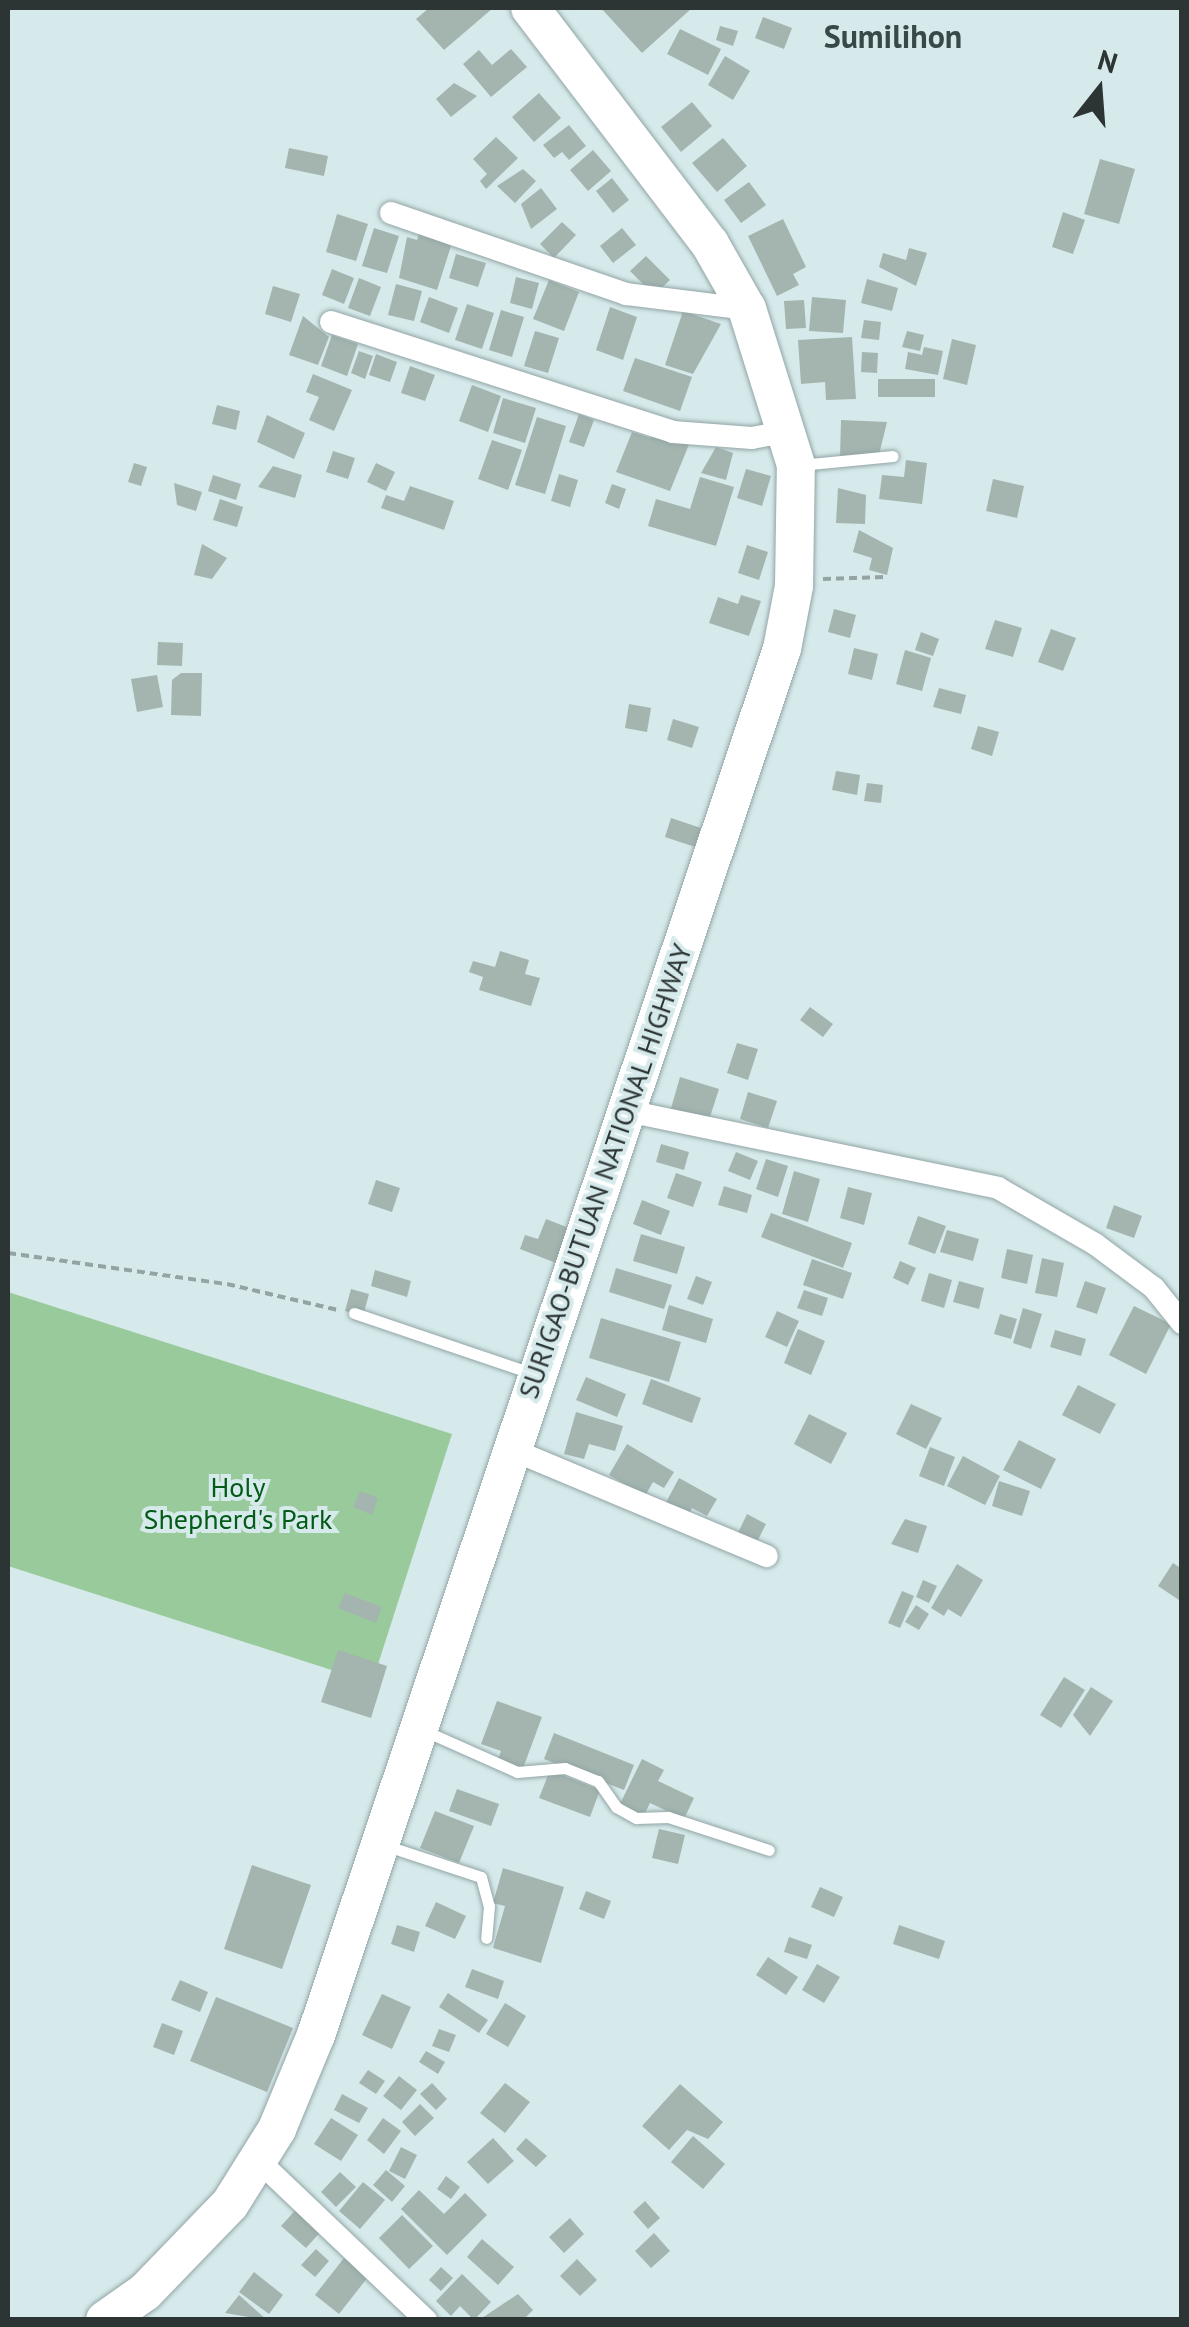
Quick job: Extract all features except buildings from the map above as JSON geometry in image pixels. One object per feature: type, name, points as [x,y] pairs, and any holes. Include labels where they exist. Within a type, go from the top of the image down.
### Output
[{"type":"highway","name":"SURIGAO-BUTUAN NATIONAL HIGHWAY","points":[[106,2320],[203,2235],[258,2161],[316,2036],[535,1374],[782,649],[794,586],[792,448],[747,309],[710,244],[530,8]]},
{"type":"street","points":[[391,213],[626,294],[747,309]]},
{"type":"street","points":[[332,322],[673,432],[752,438],[792,448]]},
{"type":"street","points":[[627,1112],[998,1188],[1139,1277],[1182,1323]]},
{"type":"street","points":[[513,1450],[767,1556]]},
{"type":"street","points":[[258,2161],[426,2320]]},
{"type":"lane","points":[[792,448],[894,456]]},
{"type":"lane","points":[[354,1314],[535,1374]]},
{"type":"lane","points":[[417,1727],[517,1772],[565,1768],[598,1782],[616,1808],[636,1818],[668,1817],[769,1850]]},
{"type":"lane","points":[[378,1844],[481,1877],[490,1906],[486,1938]]},
{"type":"path","points":[[794,586],[844,574],[884,577]]},
{"type":"path","points":[[8,1254],[227,1284],[354,1314]]},
{"type":"green space","name":"Holy Shepherd's Park","points":[[8,1292],[452,1434],[372,1683],[8,1566]]},
{"type":"district","name":"Sumilihon","points":[[893,36]]}]
